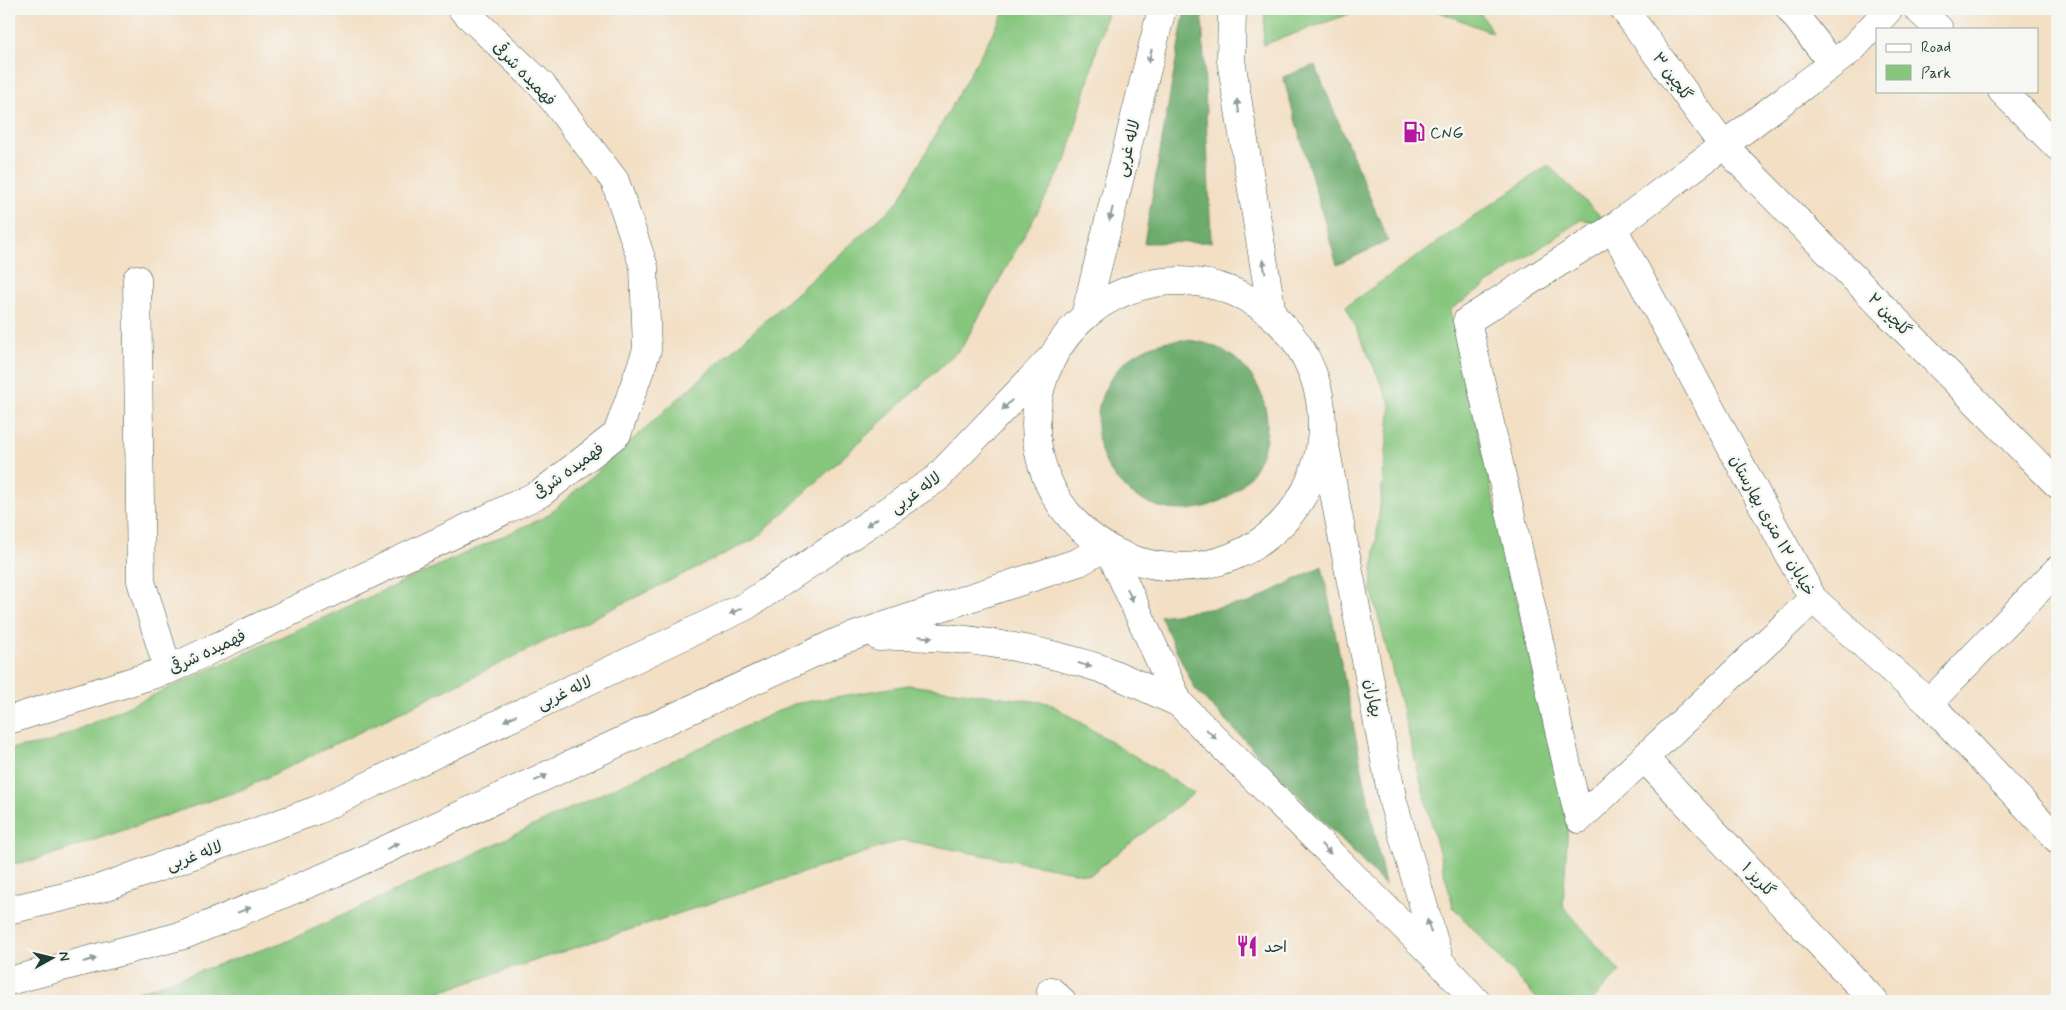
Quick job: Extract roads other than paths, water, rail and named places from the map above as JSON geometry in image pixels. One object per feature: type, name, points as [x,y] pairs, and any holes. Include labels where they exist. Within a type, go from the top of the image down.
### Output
[{"type":"main road","name":"فهمیده شرقی","points":[[9,720],[168,670],[541,493],[617,434],[647,350],[644,267],[615,181],[542,85],[462,9]]},
{"type":"main road","name":"لاله غربی","points":[[1085,316],[1162,9]]},
{"type":"main road","points":[[1232,9],[1231,60],[1272,314]]},
{"type":"main road","name":"گلچین ۳","points":[[1624,9],[1722,144]]},
{"type":"main road","points":[[1790,9],[1832,63]]},
{"type":"main road","points":[[1813,599],[1579,819],[1467,321],[1613,228],[1722,144],[1851,50],[1889,9]]},
{"type":"main road","points":[[1918,9],[1938,28]]},
{"type":"main road","points":[[2003,92],[2057,146]]},
{"type":"main road","name":"گلچین ۲","points":[[1722,144],[2057,484]]},
{"type":"main road","name":"خیابان ۱۲ متری بهارستان","points":[[1613,228],[1813,599],[1929,703],[2057,839]]},
{"type":"main road","points":[[137,279],[141,581],[168,670]]},
{"type":"main road","points":[[1198,281],[1237,292],[1272,314],[1300,347],[1318,387],[1322,430],[1313,477],[1288,519],[1250,550],[1204,566],[1166,567],[1156,567],[1108,549],[1075,524],[1049,487],[1036,444],[1038,399],[1052,356],[1066,334],[1085,316],[1118,294],[1157,282],[1198,281]]},
{"type":"main road","name":"لاله غربی","points":[[9,910],[101,888],[317,810],[746,606],[936,479],[1052,356]]},
{"type":"main road","name":"بهاران","points":[[1322,430],[1393,802],[1440,962]]},
{"type":"main road","points":[[9,981],[184,935],[339,871],[842,640],[1078,562],[1108,549]]},
{"type":"main road","name":"بهاران","points":[[1108,549],[1179,703],[1440,962],[1476,1001]]},
{"type":"main road","points":[[1929,703],[2057,570]]},
{"type":"main road","points":[[842,640],[911,635],[1034,650],[1102,670],[1179,703]]},
{"type":"main road","name":"گلریز ۱","points":[[1644,758],[1874,1001]]},
{"type":"place","name":"CNG","points":[[1414,132]]},
{"type":"place","name":"احد","points":[[1247,946]]}]
